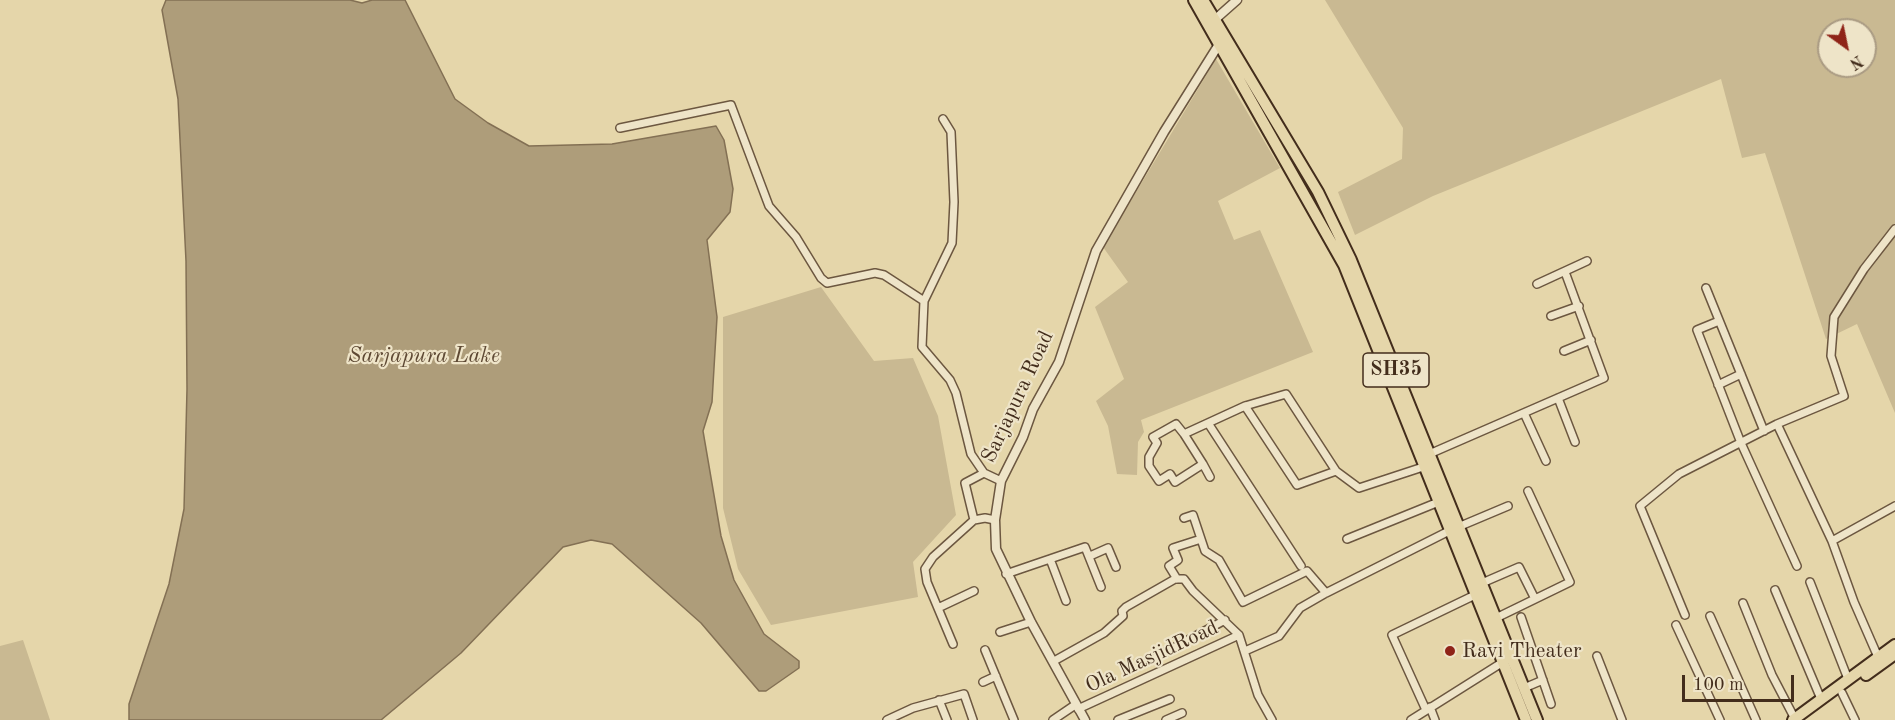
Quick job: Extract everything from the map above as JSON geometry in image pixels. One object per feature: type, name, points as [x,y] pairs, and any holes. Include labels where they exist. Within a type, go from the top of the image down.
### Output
[{"type":"main road","name":"SH35","points":[[1194,0],[1212,22]]},
{"type":"main road","name":"SH35","points":[[1203,0],[1212,22],[1344,265],[1455,529],[1475,595],[1524,688],[1537,720]]},
{"type":"main road","name":"SH35","points":[[1426,459],[1441,501],[1482,583],[1496,618],[1503,662],[1526,720]]},
{"type":"main road","points":[[1798,720],[1842,693],[1895,645]]},
{"type":"main road","points":[[1798,720],[1848,679],[1881,658],[1895,654]]},
{"type":"street","points":[[1212,22],[1238,0]]},
{"type":"street","name":"Sarjapura Road","points":[[1085,720],[1006,574],[996,549],[995,520],[1001,481],[1023,437],[1033,409],[1059,362],[1096,251],[1164,132],[1222,40]]},
{"type":"street","points":[[620,128],[731,105],[769,206],[796,237],[821,278],[827,283],[875,273],[884,275],[924,301]]},
{"type":"street","points":[[943,119],[951,132],[954,202],[952,243],[924,301],[922,347],[950,380],[956,393],[971,454],[984,473],[1001,481]]},
{"type":"street","points":[[1685,615],[1640,506],[1679,474],[1777,424],[1844,396],[1831,356],[1834,317],[1864,269],[1895,229]]},
{"type":"street","points":[[1538,285],[1587,261]]},
{"type":"street","points":[[1184,434],[1245,406],[1286,394],[1336,471],[1359,488],[1604,378],[1565,272]]},
{"type":"street","points":[[1706,288],[1764,431]]},
{"type":"street","points":[[1551,316],[1578,306]]},
{"type":"street","points":[[1719,321],[1696,330],[1741,444],[1797,566]]},
{"type":"street","points":[[1564,351],[1591,340]]},
{"type":"street","points":[[1718,385],[1741,374]]},
{"type":"street","points":[[1558,398],[1575,442]]},
{"type":"street","points":[[1245,406],[1297,484],[1336,471]]},
{"type":"street","points":[[1524,413],[1546,461]]},
{"type":"street","points":[[1208,423],[1301,566]]},
{"type":"street","points":[[1203,464],[1175,482],[1170,474],[1159,481],[1149,466],[1149,457],[1157,443],[1153,437],[1176,424],[1184,434],[1203,464],[1210,477]]},
{"type":"street","points":[[1777,424],[1832,541],[1854,602],[1881,658]]},
{"type":"street","points":[[974,520],[965,483],[984,473]]},
{"type":"street","points":[[1496,618],[1570,582],[1528,490]]},
{"type":"street","points":[[1347,539],[1441,501]]},
{"type":"street","points":[[1245,651],[1279,636],[1300,608],[1326,593],[1455,529],[1508,506]]},
{"type":"street","points":[[1832,541],[1895,506]]},
{"type":"street","points":[[1184,518],[1193,515],[1205,551],[1219,560],[1243,602],[1307,571],[1326,593]]},
{"type":"street","points":[[953,644],[927,582],[925,569],[933,557],[974,520],[985,518],[995,520]]},
{"type":"street","points":[[1177,579],[1169,566],[1178,560],[1173,548],[1201,539]]},
{"type":"street","points":[[1006,574],[1085,547],[1101,586]]},
{"type":"street","points":[[1090,556],[1108,548],[1116,567]]},
{"type":"street","points":[[1050,559],[1066,601]]},
{"type":"street","points":[[1482,583],[1519,567],[1535,599]]},
{"type":"street","points":[[1054,661],[1104,633],[1124,616],[1122,611],[1126,607],[1177,579],[1184,579],[1192,591],[1239,635],[1258,695],[1272,720]]},
{"type":"street","points":[[1810,582],[1848,679]]},
{"type":"street","points":[[1775,590],[1821,699]]},
{"type":"street","points":[[938,608],[974,591]]},
{"type":"street","points":[[1435,720],[1392,635],[1475,595]]},
{"type":"street","points":[[1743,603],[1772,675],[1798,720]]},
{"type":"street","points":[[1521,616],[1551,704]]},
{"type":"street","points":[[1710,616],[1756,720]]},
{"type":"street","points":[[1155,657],[1225,620]]},
{"type":"street","points":[[1000,632],[1031,622]]},
{"type":"street","points":[[1676,625],[1720,720]]},
{"type":"street","name":"Ola MasjidRoad","points":[[1053,720],[1076,707],[1239,635]]},
{"type":"street","points":[[985,650],[1014,720]]},
{"type":"street","points":[[1597,656],[1622,720]]},
{"type":"street","points":[[1411,720],[1503,662]]},
{"type":"street","points":[[982,682],[996,676]]},
{"type":"street","points":[[1524,688],[1543,680]]},
{"type":"street","points":[[1842,693],[1855,720]]},
{"type":"street","points":[[887,720],[939,700],[964,694],[974,720]]},
{"type":"street","points":[[1118,720],[1170,699]]},
{"type":"street","points":[[939,700],[947,720]]},
{"type":"street","points":[[1166,720],[1182,713]]},
{"type":"shaded area","points":[[1325,0],[1895,0],[1895,413],[1857,324],[1826,339],[1765,153],[1742,158],[1721,79],[1433,196],[1355,235],[1338,192],[1402,159],[1403,128]]},
{"type":"shaded area","points":[[1216,59],[1280,168],[1218,201],[1234,240],[1260,230],[1313,352],[1141,420],[1144,432],[1138,442],[1137,475],[1117,474],[1108,426],[1096,401],[1124,379],[1095,307],[1128,282],[1103,247]]},
{"type":"shaded area","points":[[821,287],[874,361],[913,358],[938,416],[956,515],[913,562],[918,597],[771,625],[738,569],[723,508],[723,317]]},
{"type":"shaded area","points":[[23,640],[50,720],[0,720],[0,646]]},
{"type":"water","name":"Sarjapura Lake","points":[[166,0],[350,0],[362,3],[372,0],[405,0],[455,99],[488,123],[529,146],[612,144],[716,126],[724,140],[733,189],[730,212],[707,240],[717,317],[712,402],[703,431],[721,536],[734,580],[764,634],[799,661],[799,668],[766,691],[759,691],[701,623],[612,544],[591,540],[563,547],[461,653],[381,720],[129,720],[129,704],[169,584],[184,509],[187,389],[186,261],[178,99],[162,10]]},
{"type":"place","name":"Ravi Theater","points":[[1450,651]]}]
